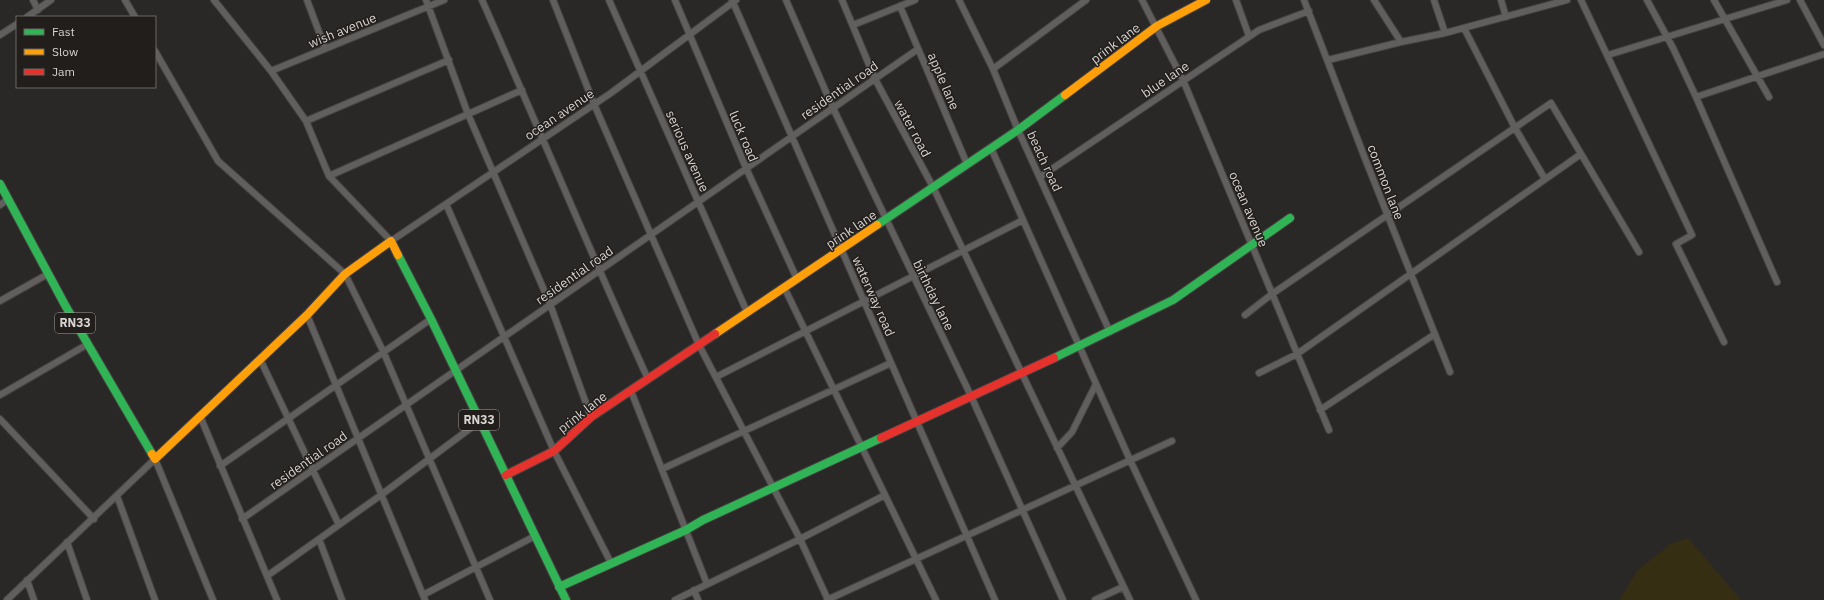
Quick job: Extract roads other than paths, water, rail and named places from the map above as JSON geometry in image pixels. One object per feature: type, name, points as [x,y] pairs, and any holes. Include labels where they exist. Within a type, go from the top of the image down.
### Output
[{"type":"street","points":[[32,0],[38,10]]},
{"type":"street","points":[[29,16],[51,0]]},
{"type":"street","points":[[125,0],[134,16]]},
{"type":"street","name":"RN33","points":[[214,0],[271,71],[306,121],[329,176],[391,241],[456,370],[566,600]]},
{"type":"street","points":[[307,0],[325,48]]},
{"type":"street","points":[[426,0],[468,114],[492,173],[550,304],[591,417]]},
{"type":"street","name":"wish avenue","points":[[271,71],[444,0]]},
{"type":"street","points":[[482,0],[543,139],[598,271],[648,380]]},
{"type":"street","points":[[553,0],[594,104],[699,345],[800,539],[827,600],[1172,441]]},
{"type":"street","name":"serious avenue","points":[[609,0],[747,312]]},
{"type":"street","name":"luck road","points":[[675,0],[746,168],[797,279]]},
{"type":"street","name":"birthday lane","points":[[786,0],[833,108],[971,396],[1063,600]]},
{"type":"street","name":"water road","points":[[842,0],[875,78],[933,187],[1130,600]]},
{"type":"street","points":[[852,25],[915,0]]},
{"type":"street","name":"beach road","points":[[958,0],[993,69],[1018,130],[1110,332]]},
{"type":"street","points":[[993,69],[1086,0]]},
{"type":"street","name":"ocean avenue","points":[[1142,0],[1157,26],[1183,80],[1329,430]]},
{"type":"street","name":"prink lane","points":[[506,475],[554,451],[591,417],[784,287],[842,250],[1018,130],[1157,26],[1206,0]]},
{"type":"street","points":[[1236,0],[1249,36]]},
{"type":"street","name":"common lane","points":[[1304,0],[1387,215],[1450,372]]},
{"type":"street","points":[[1374,0],[1401,42]]},
{"type":"street","points":[[1434,0],[1445,34]]},
{"type":"street","points":[[1501,0],[1506,18]]},
{"type":"street","points":[[1328,60],[1401,42],[1445,34],[1567,0]]},
{"type":"street","points":[[1581,0],[1692,235],[1676,244],[1724,342]]},
{"type":"street","points":[[1647,0],[1696,97],[1777,282]]},
{"type":"street","points":[[1714,0],[1769,97]]},
{"type":"street","points":[[1608,55],[1725,19],[1773,2],[1786,0]]},
{"type":"street","points":[[1800,0],[1824,45]]},
{"type":"street","name":"ocean avenue","points":[[391,241],[640,72],[690,36],[734,1]]},
{"type":"street","name":"waterway road","points":[[734,1],[995,600]]},
{"type":"street","name":"apple lane","points":[[900,6],[967,164]]},
{"type":"street","name":"blue lane","points":[[1040,177],[1249,36],[1259,30],[1309,11]]},
{"type":"street","points":[[0,36],[16,25]]},
{"type":"street","points":[[1464,28],[1515,128],[1545,179]]},
{"type":"street","name":"residential road","points":[[242,519],[918,49]]},
{"type":"street","points":[[156,53],[187,104],[218,161],[345,274],[383,351],[490,600]]},
{"type":"street","points":[[1696,97],[1824,54]]},
{"type":"street","points":[[306,121],[448,60]]},
{"type":"street","points":[[329,176],[522,90]]},
{"type":"street","points":[[1245,315],[1272,294],[1551,103],[1639,252]]},
{"type":"street","points":[[991,148],[1130,460],[1196,600]]},
{"type":"street","points":[[1259,373],[1297,354],[1581,154]]},
{"type":"street","name":"RN33","points":[[0,184],[48,274],[155,459]]},
{"type":"street","points":[[0,205],[8,199]]},
{"type":"street","points":[[446,204],[554,451],[611,563]]},
{"type":"street","points":[[559,587],[686,530],[703,520],[1110,332],[1173,300],[1290,218]]},
{"type":"street","points":[[716,377],[1023,220]]},
{"type":"street","points":[[7,600],[307,315],[345,274],[391,241]]},
{"type":"street","points":[[0,301],[48,274]]},
{"type":"street","points":[[784,287],[936,600]]},
{"type":"street","points":[[307,315],[335,386],[424,598],[476,567],[535,536]]},
{"type":"street","points":[[220,466],[431,319]]},
{"type":"street","points":[[1320,410],[1435,334]]},
{"type":"street","points":[[0,395],[88,344]]},
{"type":"street","points":[[260,359],[339,525]]},
{"type":"street","points":[[662,469],[891,363]]},
{"type":"street","points":[[1057,448],[1072,432],[1096,384]]},
{"type":"street","points":[[631,391],[707,584]]},
{"type":"street","points":[[200,416],[277,600]]},
{"type":"street","points":[[0,418],[94,519]]},
{"type":"street","points":[[266,576],[381,495],[480,421]]},
{"type":"street","points":[[155,459],[213,600]]},
{"type":"street","points":[[116,496],[155,600]]},
{"type":"street","points":[[675,600],[885,496]]},
{"type":"street","points":[[319,539],[342,600]]},
{"type":"street","points":[[67,542],[87,600]]},
{"type":"street","points":[[28,580],[34,600]]},
{"type":"street","points":[[1095,600],[1123,586]]},
{"type":"street","points":[[694,590],[698,600]]}]
